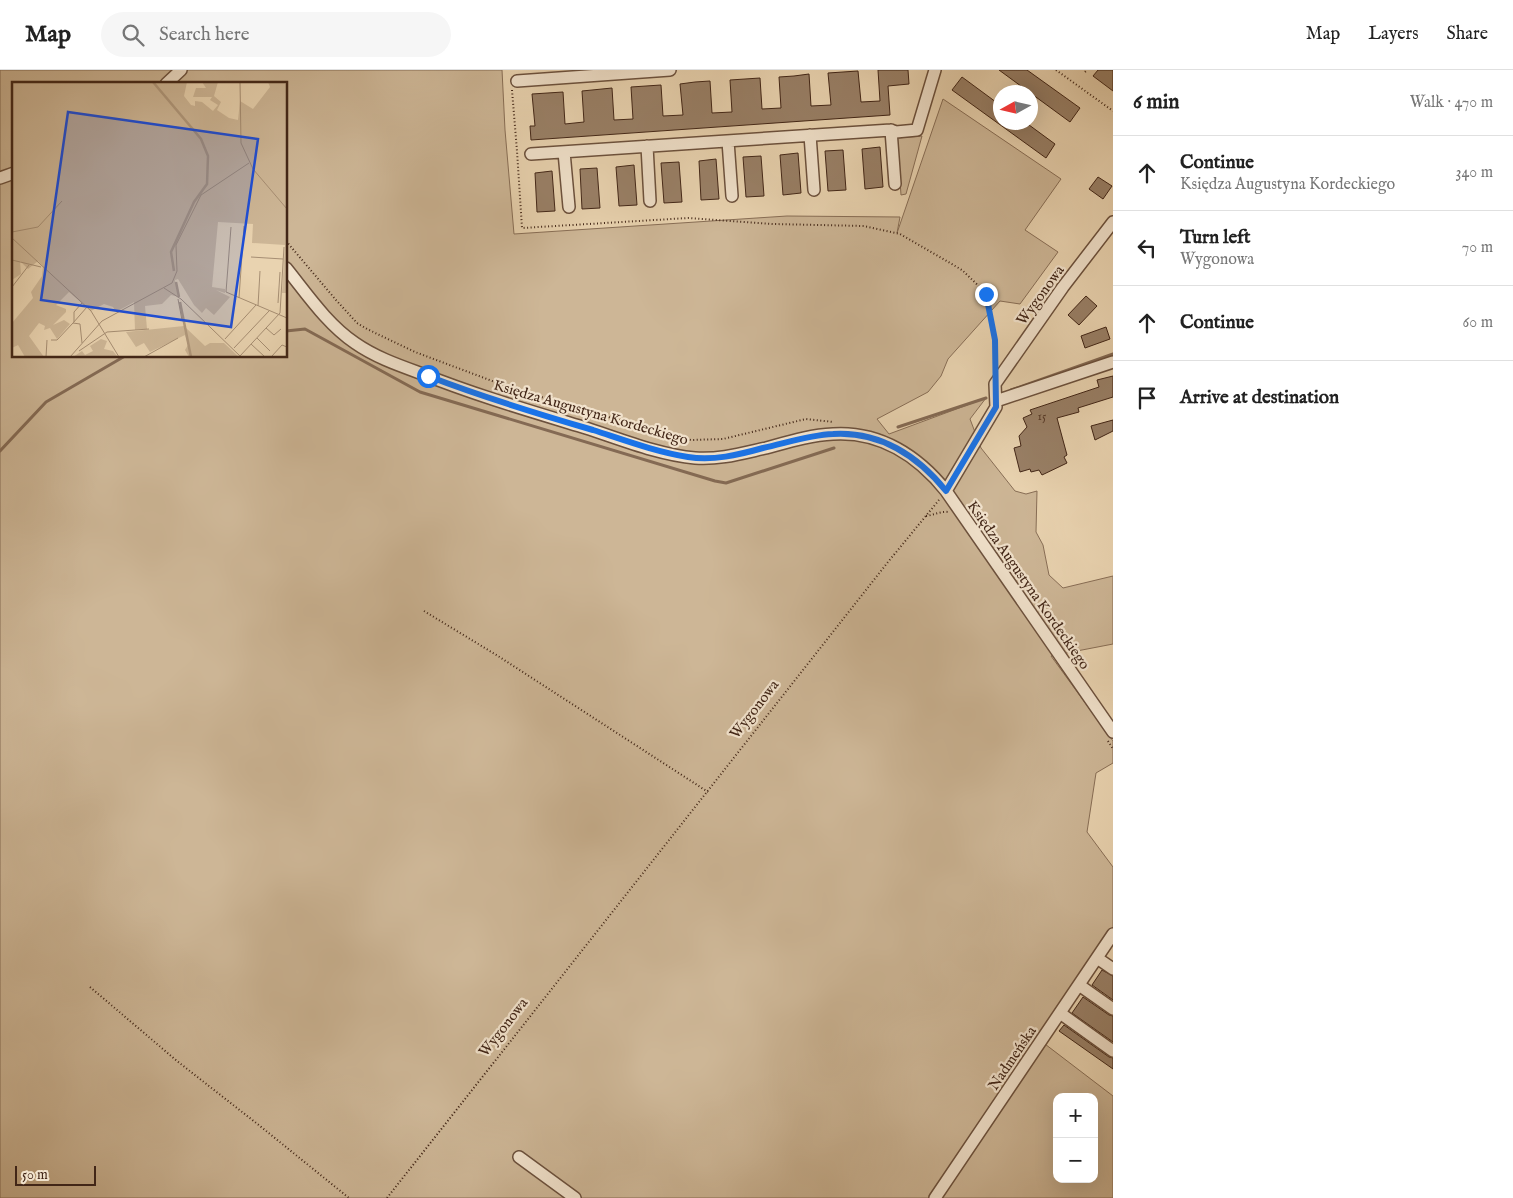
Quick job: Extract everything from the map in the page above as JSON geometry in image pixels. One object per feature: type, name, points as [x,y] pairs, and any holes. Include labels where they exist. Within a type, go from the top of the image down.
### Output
[{"type":"street","points":[[168,82],[181,70]]},
{"type":"street","points":[[514,84],[670,70]]},
{"type":"street","points":[[531,154],[810,135],[917,130],[935,70]]},
{"type":"street","points":[[892,130],[895,184]]},
{"type":"street","points":[[810,135],[814,190]]},
{"type":"street","points":[[728,141],[732,196]]},
{"type":"street","points":[[647,146],[650,202]]},
{"type":"street","points":[[564,152],[568,207]]},
{"type":"street","points":[[0,178],[12,174]]},
{"type":"street","name":"Wygonowa","points":[[946,491],[996,407],[995,384],[1063,287],[1113,222]]},
{"type":"street","name":"Księdza Augustyna Kordeckiego","points":[[288,270],[337,328],[363,349],[398,365],[482,396],[658,450],[690,457],[725,457],[823,435],[845,434],[868,437],[889,444],[916,460],[946,491],[1113,732]]},
{"type":"street","points":[[996,401],[1113,362]]},
{"type":"street","name":"Nadmeńska","points":[[935,1198],[1113,934]]},
{"type":"street","points":[[1097,958],[1113,969]]},
{"type":"street","points":[[1079,985],[1113,1009]]},
{"type":"street","points":[[1060,1013],[1113,1051]]},
{"type":"street","points":[[519,1157],[575,1198]]},
{"type":"path","points":[[1056,70],[1113,111]]},
{"type":"path","points":[[514,84],[522,228],[688,218],[774,224],[864,226],[900,234],[962,270],[986,294],[995,340],[995,366]]},
{"type":"path","points":[[288,243],[336,300],[357,323],[367,330],[415,352],[511,388],[691,440],[723,439],[806,419],[840,423]]},
{"type":"path","name":"Wygonowa","points":[[387,1198],[946,491]]},
{"type":"path","points":[[424,610],[708,792]]},
{"type":"path","points":[[90,987],[177,1061],[349,1198]]},
{"type":"shaded area","points":[[0,70],[502,70],[514,234],[787,216],[900,217],[897,233],[943,99],[1061,179],[1025,230],[1058,252],[1020,304],[1000,301],[948,359],[941,376],[928,392],[877,419],[889,434],[986,398],[970,419],[981,448],[1015,491],[1026,494],[1037,491],[1036,532],[1043,545],[1049,575],[1063,588],[1113,576],[1113,644],[1051,656],[1113,741],[1113,763],[1096,773],[1087,832],[1113,867],[1113,934],[1041,1041],[1113,1096],[1113,1198],[0,1198]]},
{"type":"shaded area","points":[[922,136],[906,194],[901,195],[897,138]]},
{"type":"building","points":[[878,70],[908,70],[909,84],[888,86],[890,115],[531,140],[530,126],[535,126],[532,94],[563,92],[565,124],[584,122],[582,91],[612,88],[614,120],[633,119],[631,87],[661,85],[663,116],[683,115],[680,84],[695,82],[710,81],[712,113],[732,112],[730,80],[760,78],[762,109],[781,108],[779,77],[809,74],[811,106],[831,105],[828,73],[858,71],[861,102],[880,101]]},
{"type":"building","points":[[999,70],[1027,70],[1080,108],[1070,122],[1038,99],[1038,85],[1019,85]]},
{"type":"building","points":[[1098,70],[1113,70],[1113,91],[1093,76]]},
{"type":"building","points":[[962,77],[993,100],[993,120],[952,90]]},
{"type":"building","points":[[1007,130],[1036,130],[1055,144],[1046,158]]},
{"type":"building","points":[[880,147],[883,187],[865,189],[862,149]]},
{"type":"building","points":[[843,150],[846,190],[828,191],[825,151]]},
{"type":"building","points":[[798,153],[801,193],[783,195],[780,155]]},
{"type":"building","points":[[761,156],[764,196],[746,197],[743,157]]},
{"type":"building","points":[[716,159],[719,199],[701,200],[699,161]]},
{"type":"building","points":[[679,162],[682,202],[664,203],[661,163]]},
{"type":"building","points":[[634,165],[637,205],[619,206],[616,167]]},
{"type":"building","points":[[597,168],[600,208],[582,209],[580,169]]},
{"type":"building","points":[[552,171],[555,211],[537,212],[535,173]]},
{"type":"building","points":[[1098,177],[1112,186],[1103,199],[1089,189]]},
{"type":"building","points":[[1086,296],[1097,306],[1079,325],[1068,315]]},
{"type":"building","points":[[1106,327],[1110,339],[1085,348],[1081,336]]},
{"type":"building","points":[[1113,376],[1113,397],[1078,408],[1079,412],[1057,418],[1067,455],[1064,457],[1067,463],[1042,475],[1039,470],[1031,472],[1030,469],[1020,472],[1014,448],[1021,446],[1019,436],[1027,427],[1023,418],[1032,414],[1030,410],[1099,387],[1097,380]]},
{"type":"building","points":[[1113,420],[1113,431],[1095,440],[1091,426]]},
{"type":"building","points":[[1102,970],[1113,976],[1113,1000],[1092,985]]},
{"type":"building","points":[[1083,997],[1113,1016],[1113,1042],[1072,1013]]},
{"type":"building","points":[[1064,1025],[1113,1058],[1113,1069],[1059,1031]]},
{"type":"waterway","points":[[288,331],[305,329],[420,392],[715,481],[726,483],[834,448]]},
{"type":"waterway","points":[[1011,390],[1113,354]]},
{"type":"waterway","points":[[0,451],[46,402],[122,358]]},
{"type":"waterway","points":[[898,427],[986,398]]},
{"type":"route","points":[[428,376],[500,402],[658,450],[690,457],[725,457],[814,436],[845,434],[868,437],[889,444],[916,460],[946,491],[996,407],[995,340],[986,294]]}]
